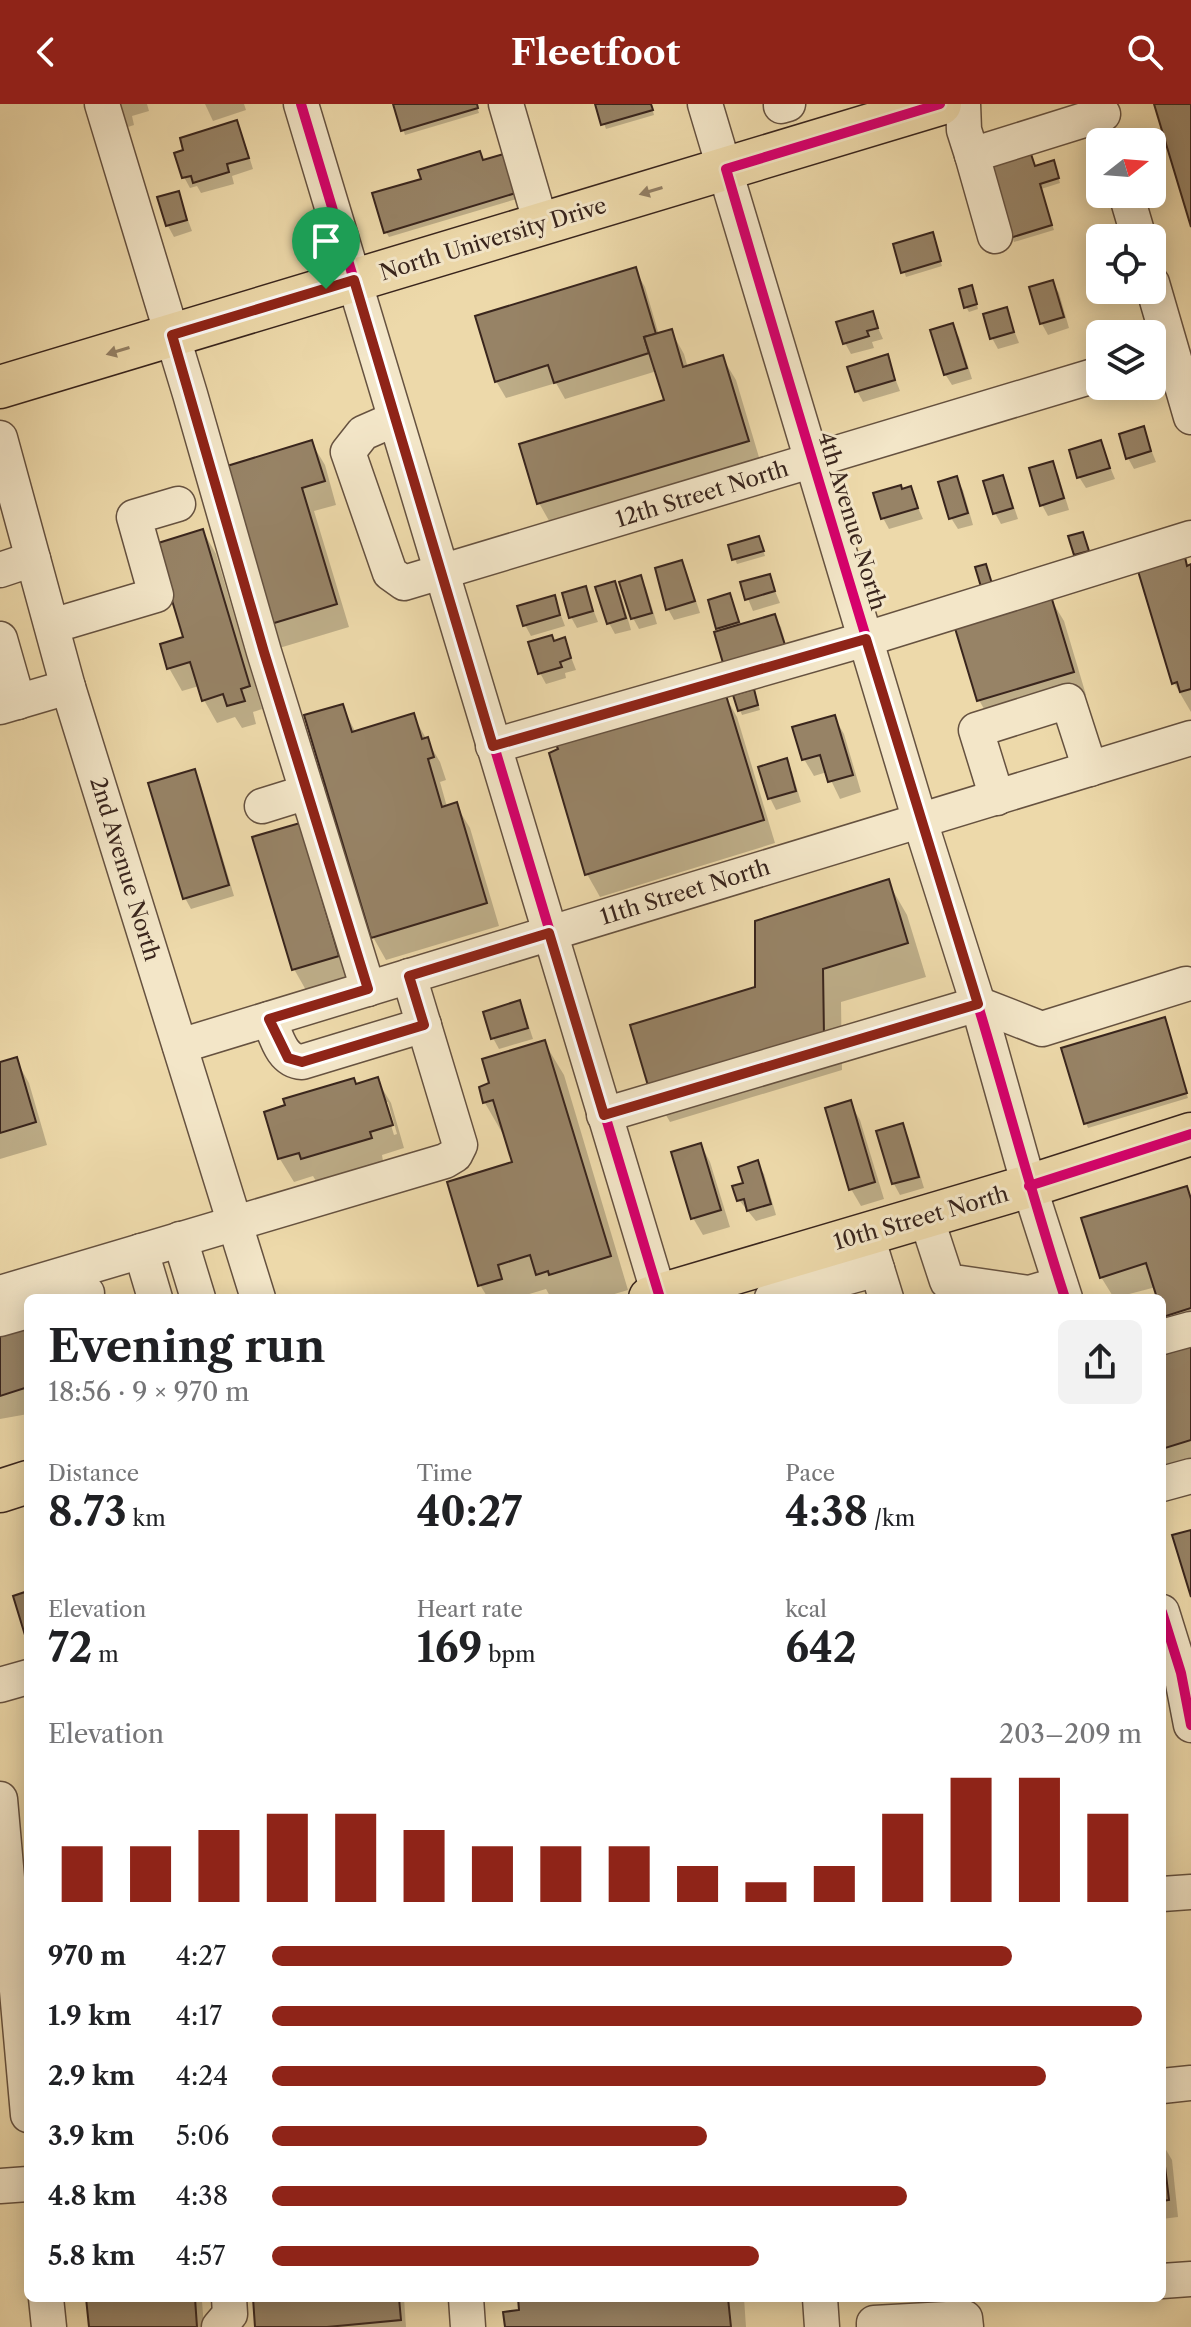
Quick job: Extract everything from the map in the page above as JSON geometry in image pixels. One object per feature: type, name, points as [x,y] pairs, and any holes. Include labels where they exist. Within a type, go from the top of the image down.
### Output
[{"type":"main road","name":"North University Drive","points":[[0,387],[940,104]]},
{"type":"main road","name":"10th Street North","points":[[679,1294],[724,1288],[791,1286],[876,1267],[926,1217],[1191,1134]]},
{"type":"main road","points":[[0,1491],[24,1483]]},
{"type":"street","points":[[102,104],[368,989]]},
{"type":"street","points":[[301,104],[655,1294]]},
{"type":"street","points":[[506,104],[541,224]]},
{"type":"street","name":"4th Avenue North","points":[[705,104],[1062,1291]]},
{"type":"street","points":[[781,104],[788,104]]},
{"type":"street","points":[[963,104],[964,130],[995,236]]},
{"type":"street","points":[[972,155],[1104,120]]},
{"type":"street","points":[[1166,364],[1191,417]]},
{"type":"street","name":"12th Street North","points":[[395,419],[363,433],[348,452],[390,573],[404,583],[1086,378]]},
{"type":"street","name":"2nd Avenue North","points":[[1,446],[68,687],[257,1294]]},
{"type":"street","points":[[52,626],[156,595],[134,517],[177,497],[218,492]]},
{"type":"street","points":[[493,746],[866,639],[1191,538]]},
{"type":"street","points":[[0,570],[33,559]]},
{"type":"street","points":[[0,639],[9,704],[68,687]]},
{"type":"street","points":[[997,798],[976,730],[1068,701],[1090,769]]},
{"type":"street","name":"11th Street North","points":[[180,1046],[1191,740]]},
{"type":"street","points":[[262,806],[307,792]]},
{"type":"street","points":[[0,1293],[82,1290],[141,1251],[445,1161],[455,1155],[460,1145],[409,976]]},
{"type":"street","points":[[604,1115],[978,1004],[1042,1029],[1186,984]]},
{"type":"street","points":[[269,1019],[283,1052],[294,1061],[302,1062],[424,1025]]},
{"type":"street","points":[[926,1217],[947,1281],[1015,1294]]},
{"type":"street","points":[[180,1239],[197,1294]]},
{"type":"street","points":[[141,1251],[154,1294]]},
{"type":"street","points":[[791,1286],[845,1288],[876,1267]]},
{"type":"street","points":[[1024,1294],[1062,1291]]},
{"type":"street","points":[[0,1319],[24,1312]]},
{"type":"street","points":[[1166,1336],[1191,1329]]},
{"type":"street","points":[[1166,1483],[1191,1476]]},
{"type":"street","points":[[1166,1625],[1181,1673],[1183,1713]]},
{"type":"street","points":[[0,1685],[24,1678]]},
{"type":"street","points":[[24,1798],[0,1800],[24,2077]]},
{"type":"street","points":[[1166,1894],[1191,1892]]},
{"type":"street","points":[[1166,2086],[1191,2083]]},
{"type":"street","points":[[0,2186],[24,2184]]},
{"type":"street","points":[[1166,2281],[1191,2279]]},
{"type":"street","points":[[46,2302],[49,2327]]},
{"type":"street","points":[[219,2327],[230,2314],[229,2302]]},
{"type":"street","points":[[466,2302],[468,2327]]},
{"type":"street","points":[[820,2302],[822,2327]]},
{"type":"street","points":[[874,2327],[874,2323],[965,2318],[966,2327]]},
{"type":"building","points":[[393,104],[477,104],[478,108],[401,131]]},
{"type":"building","points":[[595,104],[651,104],[653,110],[601,125]]},
{"type":"building","points":[[1154,104],[1191,104],[1191,227],[1166,144],[1166,128],[1161,128]]},
{"type":"building","points":[[237,120],[249,158],[227,164],[229,172],[193,183],[191,176],[182,178],[174,153],[183,150],[180,138]]},
{"type":"building","points":[[480,151],[483,160],[507,153],[519,192],[384,233],[372,193],[421,179],[418,170]]},
{"type":"building","points":[[1030,151],[1035,166],[1054,160],[1059,178],[1040,184],[1052,225],[1010,238],[987,163]]},
{"type":"building","points":[[179,191],[187,220],[166,226],[157,197]]},
{"type":"building","points":[[933,232],[941,261],[901,273],[893,244]]},
{"type":"building","points":[[636,267],[656,334],[644,337],[649,353],[554,383],[548,365],[495,382],[475,316]]},
{"type":"building","points":[[1053,280],[1064,317],[1040,324],[1029,287]]},
{"type":"building","points":[[972,285],[977,304],[964,308],[959,289]]},
{"type":"building","points":[[1007,307],[1014,332],[990,339],[983,314]]},
{"type":"building","points":[[873,311],[878,328],[867,331],[869,336],[843,344],[836,322]]},
{"type":"building","points":[[953,323],[967,368],[944,375],[930,330]]},
{"type":"building","points":[[672,329],[683,367],[723,355],[749,441],[537,504],[519,444],[664,400],[644,337]]},
{"type":"building","points":[[888,354],[895,380],[855,392],[847,367]]},
{"type":"building","points":[[1144,426],[1151,451],[1126,459],[1119,434]]},
{"type":"building","points":[[312,440],[325,481],[302,488],[337,604],[261,627],[214,470]]},
{"type":"building","points":[[1101,440],[1110,468],[1077,478],[1069,450]]},
{"type":"building","points":[[1053,461],[1064,498],[1040,506],[1029,468]]},
{"type":"building","points":[[1003,475],[1013,508],[993,514],[983,481]]},
{"type":"building","points":[[957,476],[968,513],[949,519],[938,482]]},
{"type":"building","points":[[901,485],[902,489],[911,486],[918,508],[881,519],[873,493]]},
{"type":"building","points":[[203,529],[250,686],[241,689],[245,701],[227,706],[223,694],[202,701],[190,662],[167,669],[160,644],[183,637],[155,544]]},
{"type":"building","points":[[1083,532],[1089,551],[1074,555],[1068,536]]},
{"type":"building","points":[[759,536],[764,551],[732,560],[728,545]]},
{"type":"building","points":[[1185,557],[1187,566],[1191,564],[1191,689],[1180,692],[1177,682],[1172,684],[1138,571]]},
{"type":"building","points":[[682,560],[695,601],[666,610],[655,568]]},
{"type":"building","points":[[986,564],[993,587],[982,590],[975,567]]},
{"type":"building","points":[[770,574],[775,591],[745,600],[740,582]]},
{"type":"building","points":[[641,575],[652,613],[631,619],[619,582]]},
{"type":"building","points":[[615,581],[626,618],[607,624],[595,587]]},
{"type":"building","points":[[586,586],[593,611],[569,618],[562,593]]},
{"type":"building","points":[[730,593],[739,622],[716,629],[708,600]]},
{"type":"building","points":[[555,595],[560,615],[523,626],[517,606]]},
{"type":"building","points":[[1051,596],[1074,672],[977,701],[954,625]]},
{"type":"building","points":[[775,614],[785,645],[723,663],[714,632]]},
{"type":"building","points":[[552,635],[554,641],[565,637],[571,658],[560,662],[562,667],[538,674],[528,642]]},
{"type":"building","points":[[754,689],[758,705],[738,711],[733,695]]},
{"type":"building","points":[[725,692],[764,820],[585,875],[549,753],[558,749],[555,742]]},
{"type":"building","points":[[343,704],[352,732],[414,713],[422,739],[428,737],[434,757],[428,759],[442,807],[457,802],[487,903],[371,938],[304,715]]},
{"type":"building","points":[[835,715],[853,775],[828,782],[820,755],[802,760],[792,727]]},
{"type":"building","points":[[787,758],[796,791],[768,799],[758,767]]},
{"type":"building","points":[[195,769],[229,885],[183,899],[148,783]]},
{"type":"building","points":[[300,823],[339,956],[292,970],[252,837]]},
{"type":"building","points":[[889,879],[908,943],[823,969],[824,1036],[649,1089],[630,1025],[755,987],[755,921]]},
{"type":"building","points":[[520,1000],[528,1028],[491,1039],[483,1012]]},
{"type":"building","points":[[1165,1017],[1187,1093],[1084,1124],[1061,1048]]},
{"type":"building","points":[[545,1040],[611,1256],[549,1275],[548,1271],[536,1275],[530,1255],[498,1265],[502,1279],[478,1286],[447,1182],[512,1162],[493,1100],[483,1103],[479,1087],[489,1083],[482,1059]]},
{"type":"building","points":[[17,1057],[36,1122],[0,1133],[0,1062]]},
{"type":"building","points":[[378,1077],[393,1125],[370,1132],[372,1138],[301,1159],[299,1153],[278,1159],[264,1112],[285,1105],[283,1099],[354,1078],[356,1084]]},
{"type":"building","points":[[851,1100],[875,1182],[849,1190],[825,1108]]},
{"type":"building","points":[[903,1123],[919,1177],[892,1184],[876,1131]]},
{"type":"building","points":[[701,1143],[721,1210],[691,1219],[671,1152]]},
{"type":"building","points":[[758,1160],[771,1204],[747,1211],[744,1199],[737,1201],[732,1186],[743,1183],[738,1167]]},
{"type":"building","points":[[1187,1186],[1191,1199],[1191,1308],[1166,1316],[1166,1294],[1156,1294],[1146,1263],[1100,1278],[1081,1218]]},
{"type":"building","points":[[0,1317],[24,1322],[24,1388],[0,1396]]},
{"type":"building","points":[[1191,1346],[1191,1440],[1166,1448],[1166,1354]]},
{"type":"building","points":[[1191,1530],[1191,1597],[1172,1535]]},
{"type":"building","points":[[24,1592],[24,1632],[13,1596]]},
{"type":"building","points":[[86,2302],[195,2302],[197,2327],[89,2327]]},
{"type":"building","points":[[253,2302],[399,2302],[401,2320],[327,2327],[255,2327]]},
{"type":"building","points":[[518,2302],[728,2302],[731,2327],[505,2327],[503,2312],[519,2310]]},
{"type":"cycle path","points":[[301,104],[659,1294]]},
{"type":"cycle path","points":[[940,104],[726,169],[1064,1294]]},
{"type":"cycle path","points":[[1029,1186],[1191,1134]]},
{"type":"cycle path","points":[[1166,1625],[1181,1673],[1191,1725]]},
{"type":"route","points":[[354,280],[493,746],[866,639],[978,1004],[604,1115],[549,933],[409,976],[424,1025],[302,1062],[288,1058],[269,1019],[368,989],[264,652],[172,335],[326,289],[354,280]]}]
